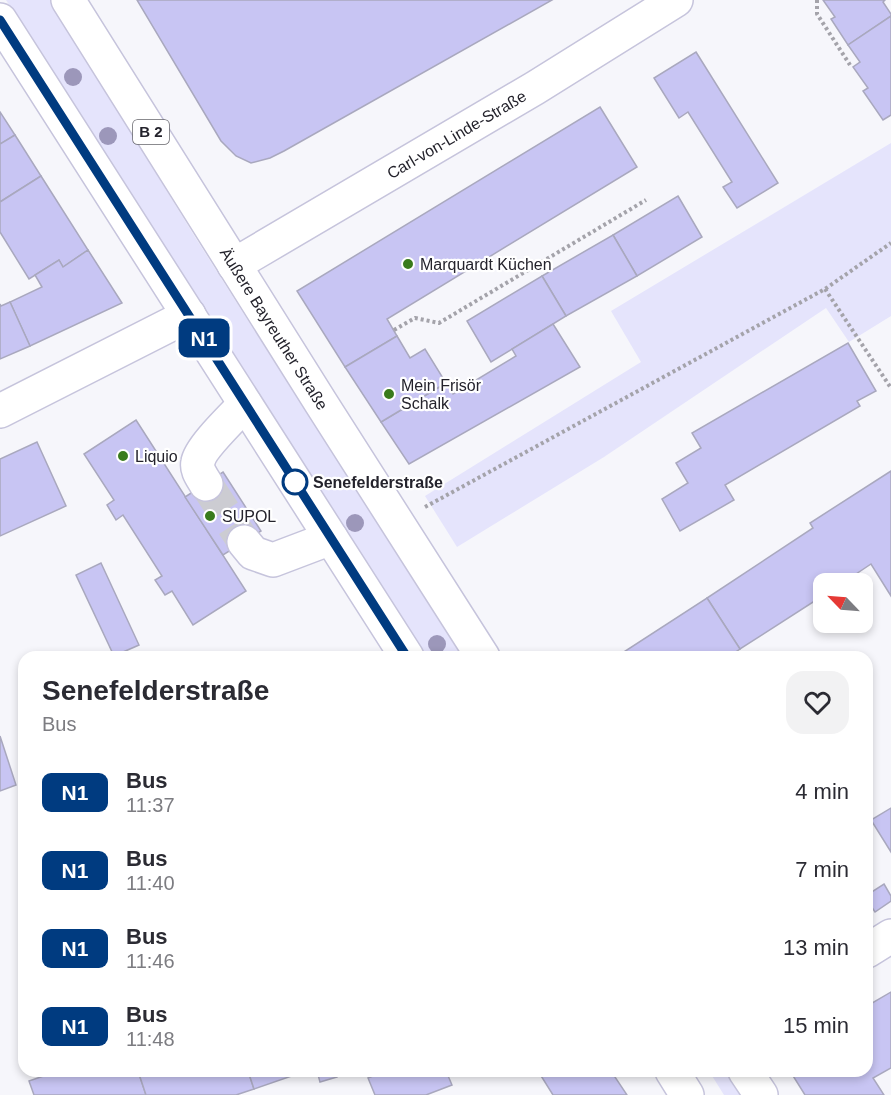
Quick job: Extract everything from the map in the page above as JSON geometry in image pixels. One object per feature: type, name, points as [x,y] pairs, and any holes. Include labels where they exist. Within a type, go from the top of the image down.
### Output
[{"type":"main road","name":"Äußere Bayreuther Straße","points":[[68,0],[479,651]]},
{"type":"main road","name":"Carl-von-Linde-Straße","points":[[234,265],[535,88],[676,0]]},
{"type":"main road","points":[[0,20],[403,651]]},
{"type":"main road","points":[[0,411],[189,315]]},
{"type":"main road","points":[[206,484],[198,469],[198,460],[208,443],[245,404]]},
{"type":"main road","points":[[243,542],[253,553],[273,560],[331,538]]},
{"type":"main road","points":[[873,947],[891,936]]},
{"type":"main road","points":[[676,1077],[687,1095]]},
{"type":"main road","points":[[749,1077],[761,1095]]},
{"type":"path","points":[[816,0],[817,14],[850,64]]},
{"type":"path","points":[[394,330],[414,318],[439,323],[646,200]]},
{"type":"path","points":[[397,522],[825,289],[891,244]]},
{"type":"path","points":[[825,289],[891,388]]},
{"type":"shaded area","points":[[6,0],[50,0],[195,237],[458,651],[422,651]]},
{"type":"shaded area","points":[[891,143],[891,316],[849,342],[826,308],[604,457],[457,547],[425,496],[641,362],[611,311]]},
{"type":"shaded area","points":[[713,1077],[730,1077],[741,1095],[724,1095]]},
{"type":"building","points":[[137,0],[552,0],[284,151],[251,163],[236,156],[221,141]]},
{"type":"building","points":[[823,0],[885,0],[883,2],[891,16],[848,45],[831,19],[835,17]]},
{"type":"building","points":[[891,16],[891,115],[883,120],[863,91],[868,88],[853,67],[860,62],[848,45]]},
{"type":"building","points":[[696,52],[778,183],[737,208],[723,187],[732,182],[688,112],[679,118],[654,78]]},
{"type":"building","points":[[600,107],[637,167],[387,319],[397,336],[345,367],[297,291]]},
{"type":"building","points":[[0,112],[15,135],[0,144]]},
{"type":"building","points":[[15,135],[41,176],[0,202],[0,144]]},
{"type":"building","points":[[41,176],[88,250],[63,267],[59,260],[29,279],[0,232],[0,202]]},
{"type":"building","points":[[678,196],[702,237],[637,276],[613,235]]},
{"type":"building","points":[[613,235],[637,276],[566,316],[542,276]]},
{"type":"building","points":[[88,250],[122,303],[30,346],[10,302],[42,287],[35,275],[59,260],[63,267]]},
{"type":"building","points":[[542,276],[566,316],[491,362],[467,321]]},
{"type":"building","points":[[10,302],[30,346],[0,359],[0,304],[1,306]]},
{"type":"building","points":[[553,324],[580,367],[409,464],[381,422],[446,383],[453,394],[516,356],[512,349]]},
{"type":"building","points":[[397,336],[410,358],[425,349],[446,383],[381,422],[345,367]]},
{"type":"building","points":[[848,343],[876,391],[857,401],[860,406],[725,485],[734,500],[680,531],[662,499],[688,483],[676,463],[701,448],[692,433]]},
{"type":"building","points":[[136,420],[246,591],[193,625],[172,591],[165,595],[155,580],[162,576],[123,515],[116,520],[107,505],[114,500],[84,454]]},
{"type":"building","points":[[37,442],[66,506],[0,536],[0,459]]},
{"type":"building","points":[[891,471],[891,596],[871,564],[858,573],[813,573],[813,602],[740,649],[707,598],[813,528],[810,523]]},
{"type":"building","points":[[223,472],[261,531],[223,555],[185,497]]},
{"type":"building","points":[[101,563],[139,645],[125,651],[112,651],[76,575]]},
{"type":"building","points":[[707,598],[740,649],[737,651],[625,651]]},
{"type":"building","points":[[0,736],[16,785],[0,791]]},
{"type":"building","points":[[891,808],[891,852],[873,823],[873,819]]},
{"type":"building","points":[[884,884],[891,896],[891,901],[875,912],[873,909],[873,891]]},
{"type":"building","points":[[891,992],[891,1068],[873,1078],[884,1095],[805,1095],[794,1077],[873,1077],[873,1002]]},
{"type":"building","points":[[41,1077],[140,1077],[146,1095],[34,1095],[29,1081]]},
{"type":"building","points":[[140,1077],[250,1077],[254,1089],[236,1095],[146,1095]]},
{"type":"building","points":[[250,1077],[289,1077],[254,1089]]},
{"type":"building","points":[[319,1077],[337,1077],[320,1082]]},
{"type":"building","points":[[449,1077],[452,1085],[426,1095],[375,1095],[368,1078]]},
{"type":"building","points":[[542,1077],[615,1077],[627,1095],[553,1095]]},
{"type":"tunnel","points":[[206,484],[244,542]]},
{"type":"bus line","name":"N1","points":[[0,20],[403,651]]},
{"type":"place","name":"Marquardt Küchen","points":[[408,264]]},
{"type":"place","name":"Mein Frisör Schalk","points":[[389,394]]},
{"type":"place","name":"Liquio","points":[[123,456]]},
{"type":"place","name":"Senefelderstraße","points":[[295,482]]},
{"type":"place","name":"SUPOL","points":[[210,516]]}]
